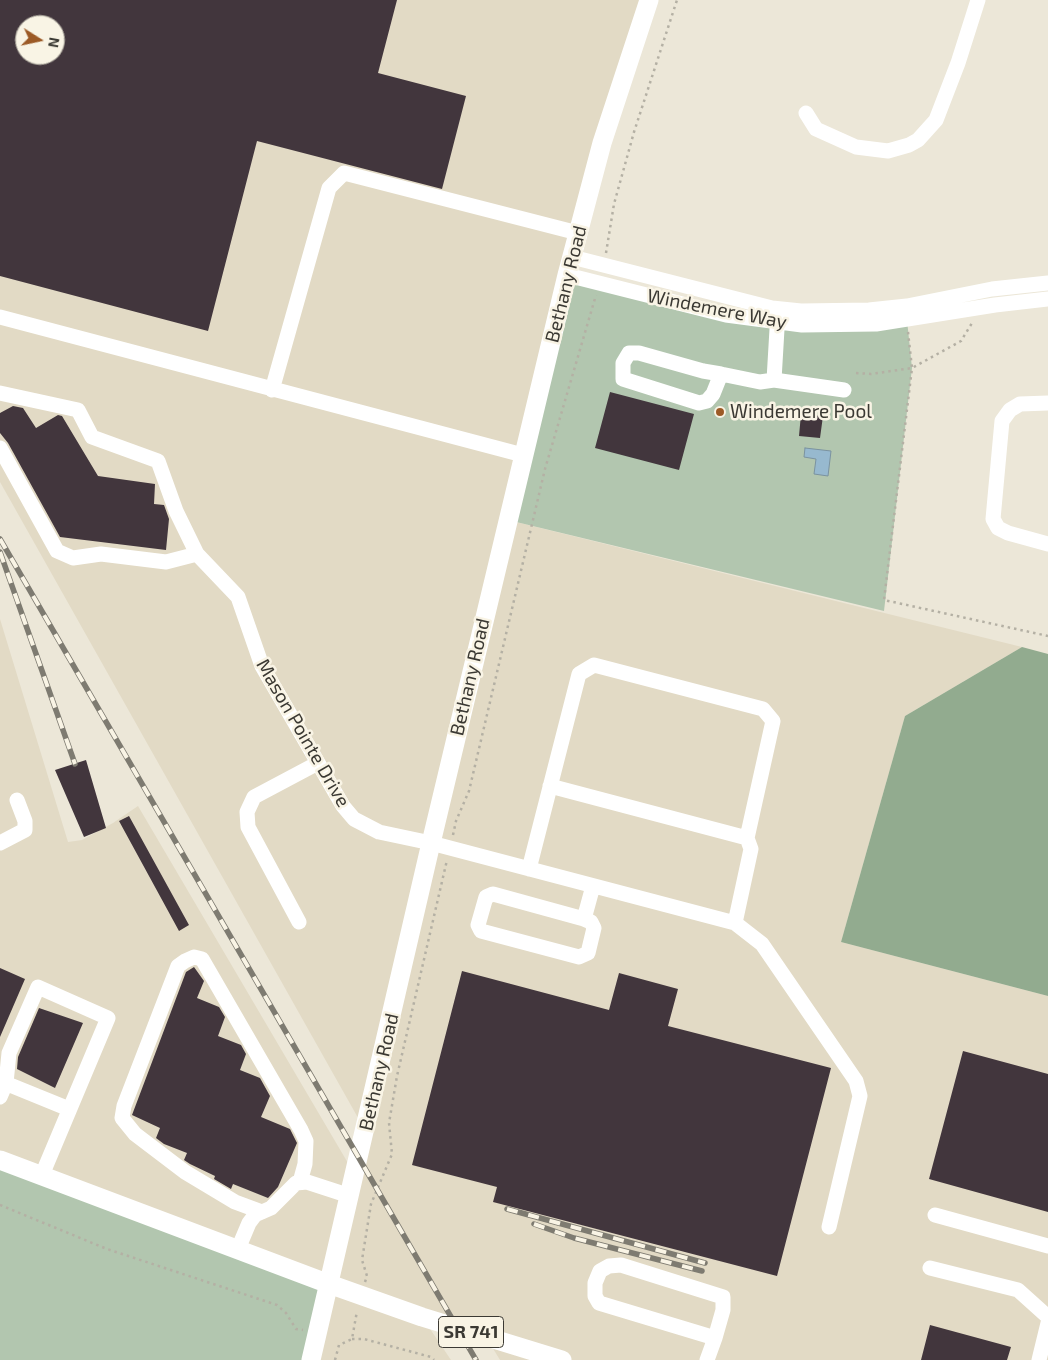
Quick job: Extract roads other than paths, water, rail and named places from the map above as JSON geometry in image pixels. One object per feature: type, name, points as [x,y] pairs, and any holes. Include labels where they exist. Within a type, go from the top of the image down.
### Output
[{"type":"main road","name":"Bethany Road","points":[[311,1360],[431,844],[567,276],[614,105],[649,0]]},
{"type":"main road","name":"SR 741","points":[[0,1160],[329,1284],[562,1360]]},
{"type":"street","points":[[806,113],[816,129],[856,147],[898,149],[918,140],[936,120],[958,64],[978,0]]},
{"type":"street","points":[[272,390],[329,188],[344,173],[578,233]]},
{"type":"street","name":"Windemere Way","points":[[572,257],[778,315],[907,306],[992,289],[1048,283]]},
{"type":"street","name":"Windemere Way","points":[[567,276],[677,304],[778,315],[836,326],[907,320],[1048,299]]},
{"type":"street","points":[[774,380],[778,315]]},
{"type":"street","points":[[0,317],[523,455]]},
{"type":"street","points":[[721,374],[713,394],[707,401],[699,403],[623,379],[623,363],[628,353],[639,353],[760,382],[774,380],[844,390]]},
{"type":"street","points":[[0,393],[78,410],[92,437],[158,461],[176,511],[198,554],[166,562],[101,554],[73,558],[57,550],[0,448]]},
{"type":"street","points":[[1048,403],[1020,404],[1010,410],[1002,421],[993,519],[998,528],[1008,534],[1048,544]]},
{"type":"street","name":"Mason Pointe Drive","points":[[198,554],[238,597],[262,666],[343,806],[354,819],[379,832],[450,848],[735,923]]},
{"type":"street","points":[[529,869],[579,674],[594,665],[763,709],[774,721],[747,838],[751,849],[735,923],[762,944],[856,1080],[860,1096],[829,1227]]},
{"type":"street","points":[[299,922],[248,828],[247,812],[254,797],[318,764]]},
{"type":"street","points":[[550,786],[747,838]]},
{"type":"street","points":[[0,843],[25,830],[25,821],[16,800]]},
{"type":"street","points":[[584,919],[593,886]]},
{"type":"street","points":[[493,894],[584,919],[591,922],[594,928],[588,953],[579,957],[481,931],[478,925],[486,898],[493,894]]},
{"type":"street","points":[[262,1212],[235,1202],[185,1172],[135,1134],[122,1118],[124,1106],[178,966],[185,961],[194,957],[202,959],[302,1130],[306,1141],[305,1164],[300,1182]]},
{"type":"street","points":[[42,1175],[108,1018],[38,987],[9,1054],[2,1087],[69,1109]]},
{"type":"street","points":[[238,1249],[248,1223],[262,1212],[271,1208],[296,1183],[307,1182],[350,1196]]},
{"type":"street","points":[[935,1215],[1048,1246]]},
{"type":"street","points":[[707,1360],[715,1338],[722,1310],[723,1297],[621,1265],[609,1266],[600,1271],[595,1289],[595,1296],[599,1303],[715,1338]]},
{"type":"street","points":[[930,1268],[1018,1290],[1048,1317]]},
{"type":"street","points":[[1039,1360],[1048,1323]]},
{"type":"water","points":[[805,448],[831,451],[828,476],[814,474],[816,459],[804,457]]},
{"type":"railway","points":[[0,539],[476,1360]]},
{"type":"railway","points":[[0,552],[75,764]]},
{"type":"railway","points":[[507,1209],[705,1263]]},
{"type":"railway","points":[[534,1224],[574,1238],[702,1271]]},
{"type":"place","name":"Windemere Pool","points":[[720,412]]}]
